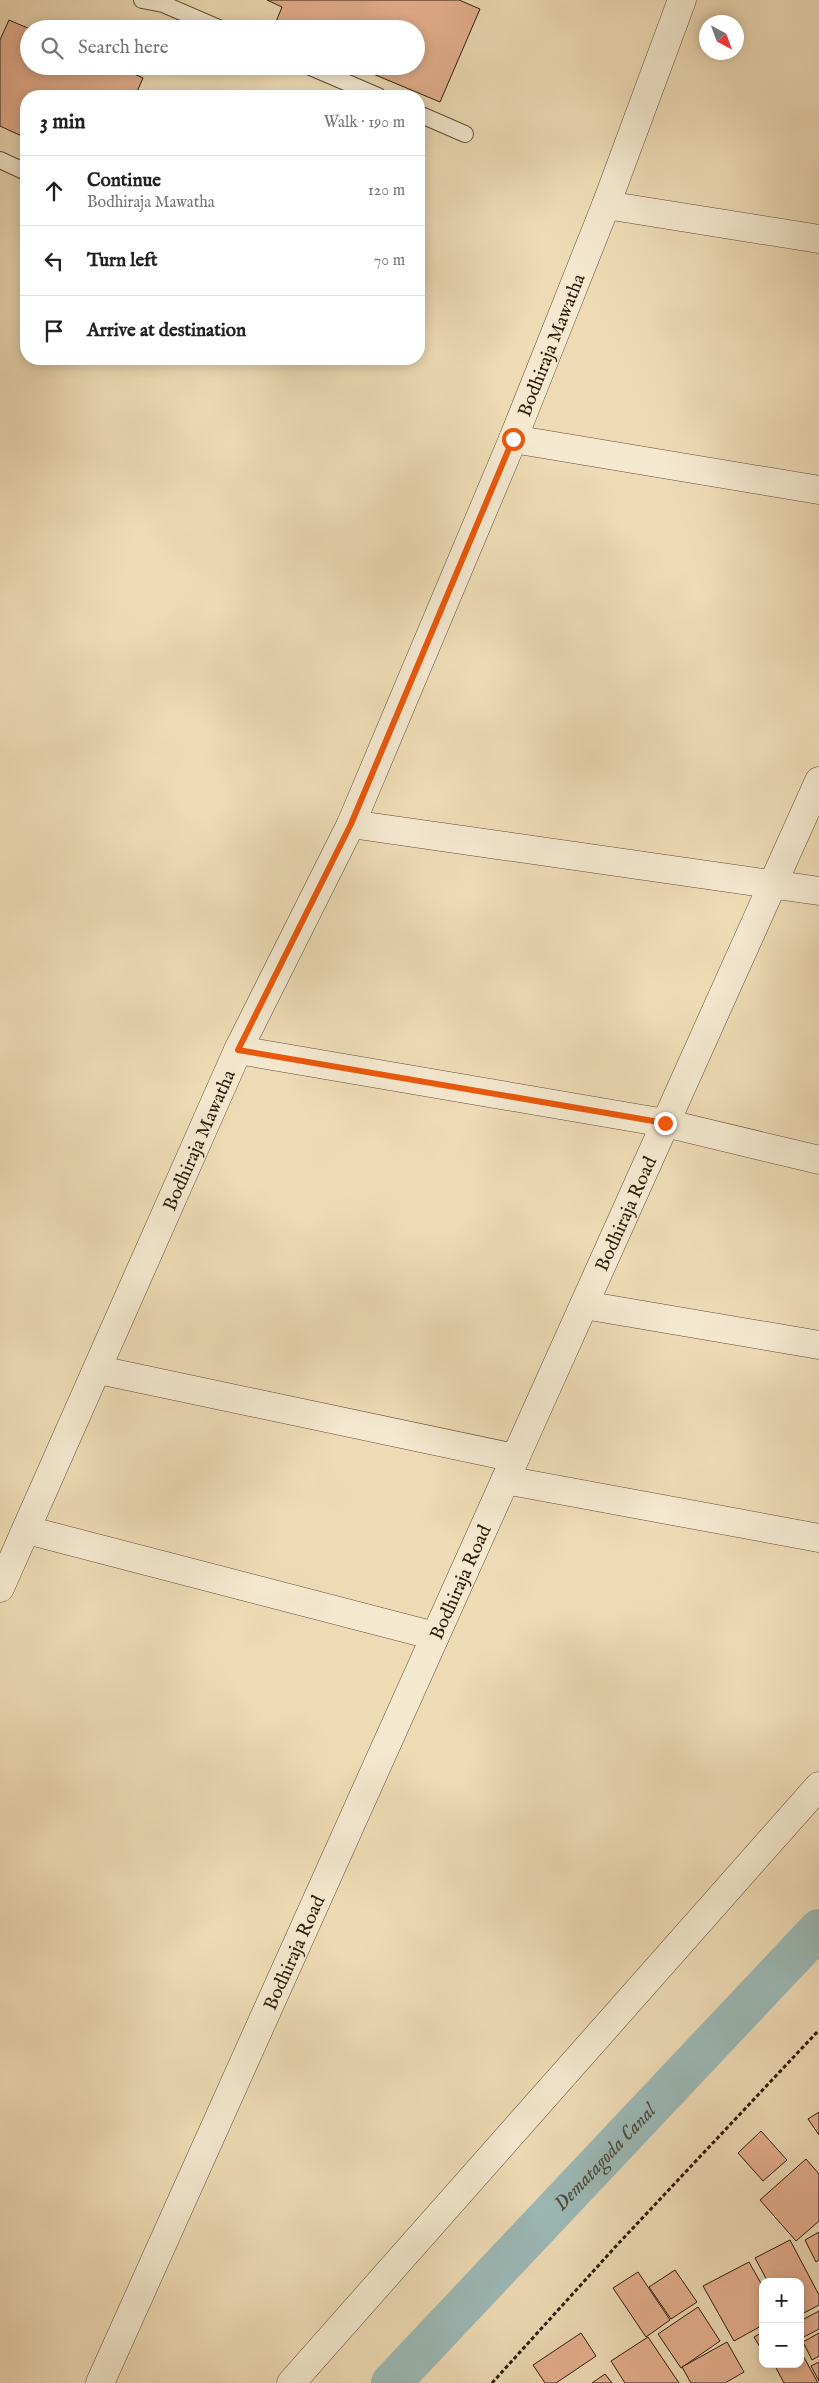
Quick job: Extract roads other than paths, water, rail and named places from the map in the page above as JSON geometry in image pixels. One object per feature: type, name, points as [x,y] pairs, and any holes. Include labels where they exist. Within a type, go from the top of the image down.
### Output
[{"type":"street","name":"Bodhiraja Mawatha","points":[[0,1588],[238,1050],[351,824],[513,439],[606,205],[682,0]]},
{"type":"street","points":[[606,205],[819,238]]},
{"type":"street","points":[[513,439],[819,490]]},
{"type":"street","name":"Bodhiraja Road","points":[[100,2383],[819,781]]},
{"type":"street","points":[[351,824],[819,891]]},
{"type":"street","points":[[238,1050],[665,1123],[819,1160]]},
{"type":"street","points":[[584,1305],[819,1345]]},
{"type":"street","points":[[98,1370],[510,1469],[819,1538]]},
{"type":"street","points":[[27,1530],[435,1636]]},
{"type":"street","points":[[291,2383],[819,1786]]},
{"type":"lane","points":[[142,0],[163,4],[200,20]]},
{"type":"lane","points":[[329,75],[364,90]]},
{"type":"lane","points":[[425,117],[465,134]]},
{"type":"lane","points":[[0,160],[20,169]]},
{"type":"waterway","name":"Dematagoda Canal","points":[[391,2383],[819,1929]]}]
